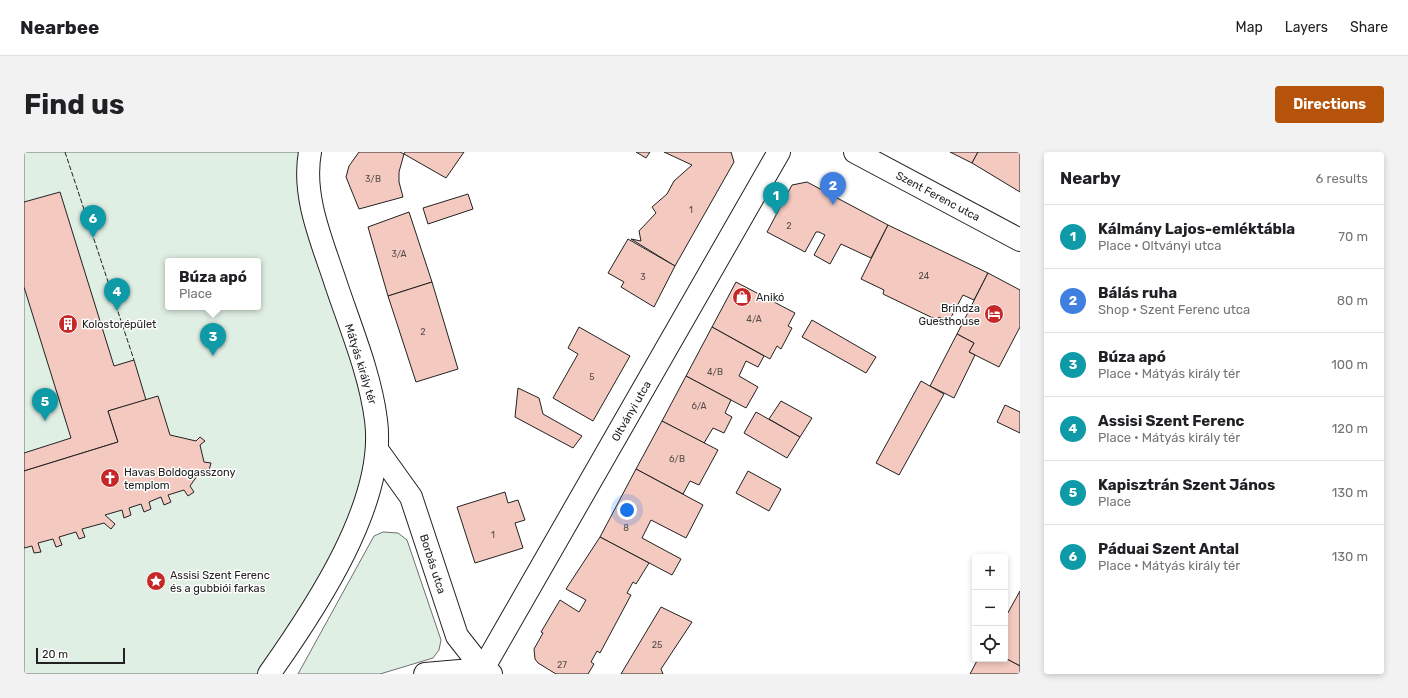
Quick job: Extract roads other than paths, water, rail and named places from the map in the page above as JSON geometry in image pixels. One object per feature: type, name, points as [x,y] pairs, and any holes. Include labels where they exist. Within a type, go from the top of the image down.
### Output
[{"type":"street","name":"Mátyás király tér","points":[[269,674],[324,590],[355,528],[370,489],[378,451],[372,392],[319,234],[309,194],[310,152]]},
{"type":"street","name":"Oltványi utca","points":[[485,672],[779,152]]},
{"type":"street","name":"Szent Ferenc utca","points":[[855,152],[1020,240]]},
{"type":"street","name":"Borbás utca","points":[[378,451],[411,497],[457,636],[485,672]]},
{"type":"street","points":[[425,674],[485,672]]},
{"type":"place","name":"Bálás ruha","points":[[833,205]]},
{"type":"place","name":"Kálmány Lajos-emléktábla","points":[[776,215]]},
{"type":"place","name":"Páduai Szent Antal","points":[[93,238]]},
{"type":"place","name":"Anikó","points":[[742,297]]},
{"type":"place","name":"Assisi Szent Ferenc","points":[[117,311]]},
{"type":"place","name":"Brindza Guesthouse","points":[[994,314]]},
{"type":"place","name":"Kolostorépület","points":[[68,324]]},
{"type":"place","name":"Búza apó","points":[[213,356]]},
{"type":"place","name":"Kapisztrán Szent János","points":[[45,421]]},
{"type":"place","name":"Havas Boldogasszony templom","points":[[110,478]]},
{"type":"place","name":"Assisi Szent Ferenc és a gubbiói farkas","points":[[156,581]]}]
